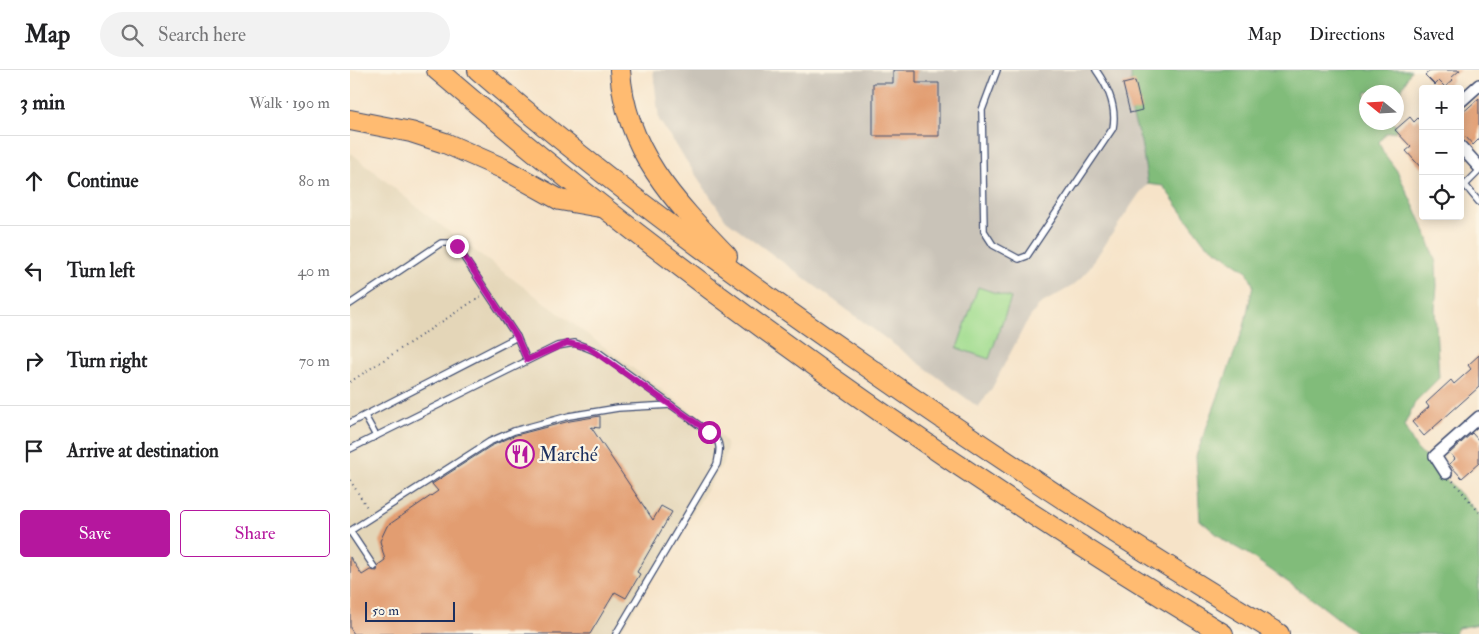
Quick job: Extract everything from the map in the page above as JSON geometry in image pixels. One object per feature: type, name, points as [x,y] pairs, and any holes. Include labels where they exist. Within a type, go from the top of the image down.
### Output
[{"type":"highway","points":[[437,70],[602,207],[733,308],[919,439],[1070,539],[1223,634]]},
{"type":"highway","points":[[478,70],[624,192],[762,293],[967,435],[1134,544],[1279,634]]},
{"type":"highway","points":[[620,70],[628,120],[650,165],[673,196],[762,293]]},
{"type":"highway","points":[[350,120],[392,127],[429,138],[502,168],[560,200],[602,207]]},
{"type":"street","points":[[1464,98],[1479,85]]},
{"type":"street","points":[[1464,150],[1479,167]]},
{"type":"street","points":[[1446,473],[1434,456],[1479,417]]},
{"type":"lane","points":[[997,70],[982,110],[984,231],[993,245],[1019,259],[1027,256],[1113,128],[1115,117],[1112,100],[1104,80],[1096,70]]},
{"type":"lane","points":[[1479,171],[1465,185],[1479,202]]},
{"type":"lane","points":[[350,304],[441,243],[452,243],[457,246],[517,337],[527,360]]},
{"type":"lane","points":[[350,423],[517,337]]},
{"type":"lane","points":[[350,448],[527,360],[567,343],[582,344],[598,352],[719,442],[717,464],[616,634]]},
{"type":"lane","points":[[374,567],[350,531],[489,442],[541,422],[618,408],[671,405]]},
{"type":"lane","points":[[365,416],[376,436]]},
{"type":"path","points":[[350,382],[487,292]]},
{"type":"path","points":[[1446,473],[1479,512]]},
{"type":"path","points":[[350,480],[371,513]]},
{"type":"shaded area","points":[[653,70],[1131,70],[1132,114],[1141,142],[1148,184],[1139,194],[1087,271],[1074,285],[1039,305],[1026,323],[991,390],[978,407],[726,220],[659,120]]},
{"type":"shaded area","points":[[350,152],[432,219],[716,430],[725,441],[727,448],[724,461],[619,634],[350,634]]},
{"type":"green space","points":[[1131,70],[1411,70],[1404,85],[1359,85],[1359,130],[1398,130],[1386,133],[1379,142],[1383,152],[1397,171],[1425,230],[1436,263],[1435,310],[1439,378],[1415,402],[1404,426],[1416,448],[1479,514],[1479,624],[1458,628],[1454,634],[1358,634],[1248,554],[1225,541],[1200,520],[1196,456],[1244,327],[1253,285],[1247,271],[1204,242],[1163,186],[1148,184],[1141,142],[1132,114]]},
{"type":"green space","points":[[978,287],[1011,298],[989,359],[957,348]]},
{"type":"building","points":[[893,70],[916,70],[916,83],[939,83],[939,136],[873,136],[873,83],[893,83]]},
{"type":"building","points":[[1431,70],[1460,70],[1451,78],[1453,80],[1447,85],[1443,85],[1439,81],[1435,85],[1425,75]]},
{"type":"building","points":[[1135,81],[1142,110],[1130,113],[1123,84]]},
{"type":"building","points":[[1479,98],[1479,139],[1473,145],[1466,137],[1464,138],[1464,111]]},
{"type":"building","points":[[1410,117],[1414,122],[1418,118],[1419,119],[1419,166],[1406,151],[1411,147],[1395,130],[1404,130],[1404,122]]},
{"type":"building","points":[[1479,355],[1479,387],[1424,436],[1412,422],[1429,407],[1426,403],[1451,380],[1454,384],[1471,369],[1468,365]]},
{"type":"building","points":[[600,416],[600,428],[591,427],[653,520],[661,506],[672,512],[637,572],[640,574],[626,598],[615,592],[590,634],[354,634],[350,628],[350,557],[362,575],[370,570],[377,571],[378,565],[385,560],[380,541],[387,526],[438,491],[432,484],[491,446],[516,435],[570,421]]},
{"type":"building","points":[[1472,433],[1479,441],[1479,463],[1462,478],[1449,464],[1455,459],[1450,453]]},
{"type":"place","name":"Marché","points":[[520,454]]},
{"type":"route","points":[[457,246],[517,337],[527,360],[567,343],[582,344],[598,352],[709,432]]}]
